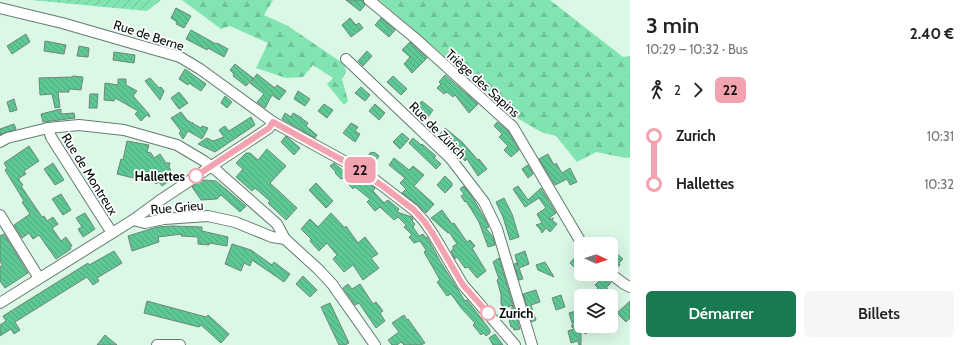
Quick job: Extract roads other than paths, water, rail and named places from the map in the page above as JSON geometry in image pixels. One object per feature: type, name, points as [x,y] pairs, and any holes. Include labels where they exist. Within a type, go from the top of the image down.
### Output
[{"type":"street","name":"Triège des Sapins","points":[[369,0],[416,39],[513,127],[578,237]]},
{"type":"street","name":"Rue de Berne","points":[[0,8],[62,23],[180,57],[200,69],[273,122],[353,166],[414,210],[424,221],[463,285],[515,345]]},
{"type":"street","name":"Rue de Zürich","points":[[346,59],[451,159],[484,202],[497,229],[532,345]]},
{"type":"street","points":[[133,220],[269,128],[273,122]]},
{"type":"street","points":[[0,142],[7,138],[48,128],[79,125],[124,130],[177,145],[211,166],[277,224],[285,239]]},
{"type":"street","name":"Rue de Montreux","points":[[48,128],[51,137],[112,233]]},
{"type":"street","points":[[0,215],[39,278]]},
{"type":"street","name":"Rue Grieu","points":[[0,302],[133,220],[145,223],[164,219],[208,216],[235,222],[272,237],[285,239],[318,268],[332,284],[375,345]]},
{"type":"street","points":[[618,279],[630,287]]},
{"type":"street","points":[[157,345],[180,345]]},
{"type":"place","name":"Hallettes","points":[[196,176]]},
{"type":"place","name":"Zurich","points":[[488,313]]}]
